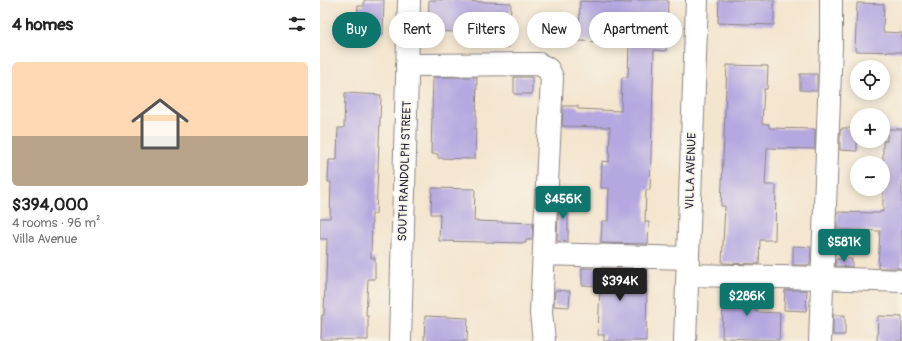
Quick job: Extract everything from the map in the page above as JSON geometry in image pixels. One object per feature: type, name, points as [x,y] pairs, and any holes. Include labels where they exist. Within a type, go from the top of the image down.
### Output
[{"type":"street","name":"SOUTH RANDOLPH STREET","points":[[400,341],[409,0]]},
{"type":"street","name":"VILLA AVENUE","points":[[685,341],[697,0]]},
{"type":"street","points":[[820,341],[831,45],[831,0]]},
{"type":"street","points":[[407,65],[539,64],[548,69],[552,77],[541,313],[544,341]]},
{"type":"street","points":[[544,254],[822,278],[902,281]]},
{"type":"building","points":[[364,0],[384,0],[383,34],[381,34],[381,12],[358,12],[358,6],[364,6]]},
{"type":"building","points":[[429,0],[511,3],[511,12],[453,12],[453,32],[445,32],[445,12],[429,12]]},
{"type":"building","points":[[631,0],[668,0],[668,12],[589,12],[589,41],[581,41],[580,1],[631,3]]},
{"type":"building","points":[[719,0],[774,0],[774,25],[718,23]]},
{"type":"building","points":[[857,3],[884,4],[883,32],[902,33],[902,52],[855,51]]},
{"type":"building","points":[[629,48],[666,48],[666,51],[654,50],[650,190],[646,190],[645,222],[649,222],[648,244],[601,243],[602,221],[608,221],[609,188],[601,188],[602,161],[609,162],[610,127],[562,126],[563,106],[578,106],[578,109],[621,111],[622,77],[628,77]]},
{"type":"building","points":[[727,65],[768,66],[767,89],[764,89],[762,124],[769,124],[769,128],[815,129],[815,149],[767,148],[765,185],[776,185],[775,240],[760,240],[759,264],[722,263],[725,206],[721,206]]},
{"type":"building","points":[[800,74],[817,74],[817,91],[800,90]]},
{"type":"building","points":[[433,77],[477,77],[475,159],[438,158],[438,154],[431,154]]},
{"type":"building","points":[[514,77],[532,77],[532,94],[514,94]]},
{"type":"building","points":[[345,93],[381,95],[376,214],[372,214],[371,258],[375,258],[375,279],[368,279],[366,316],[368,316],[368,340],[321,339],[326,284],[327,239],[320,239],[320,218],[330,218],[331,182],[328,182],[329,160],[337,160],[338,128],[344,128]]},
{"type":"building","points":[[842,128],[850,128],[850,148],[857,148],[857,151],[840,150],[840,130],[842,130]]},
{"type":"building","points":[[890,129],[902,129],[902,268],[878,268],[880,231],[837,229],[837,212],[883,212],[883,196],[890,196],[890,156],[883,156],[883,148],[890,148]]},
{"type":"building","points":[[432,188],[475,189],[474,221],[533,223],[532,240],[526,240],[526,243],[439,241],[440,214],[431,214]]},
{"type":"building","points":[[559,197],[568,197],[568,242],[557,241]]},
{"type":"building","points":[[793,246],[811,247],[810,265],[793,265]]},
{"type":"building","points":[[836,259],[852,259],[852,267],[835,266]]},
{"type":"building","points":[[582,268],[647,269],[646,341],[604,341],[604,335],[598,335],[600,286],[582,285]]},
{"type":"building","points":[[722,288],[757,289],[756,312],[780,313],[779,340],[722,338]]},
{"type":"building","points":[[555,290],[570,291],[569,307],[554,306]]},
{"type":"building","points":[[785,290],[807,290],[806,311],[784,310]]},
{"type":"building","points":[[833,315],[845,315],[845,335],[833,335]]},
{"type":"building","points":[[425,316],[468,318],[467,341],[424,341]]},
{"type":"building","points":[[878,316],[902,317],[902,341],[877,341]]}]
